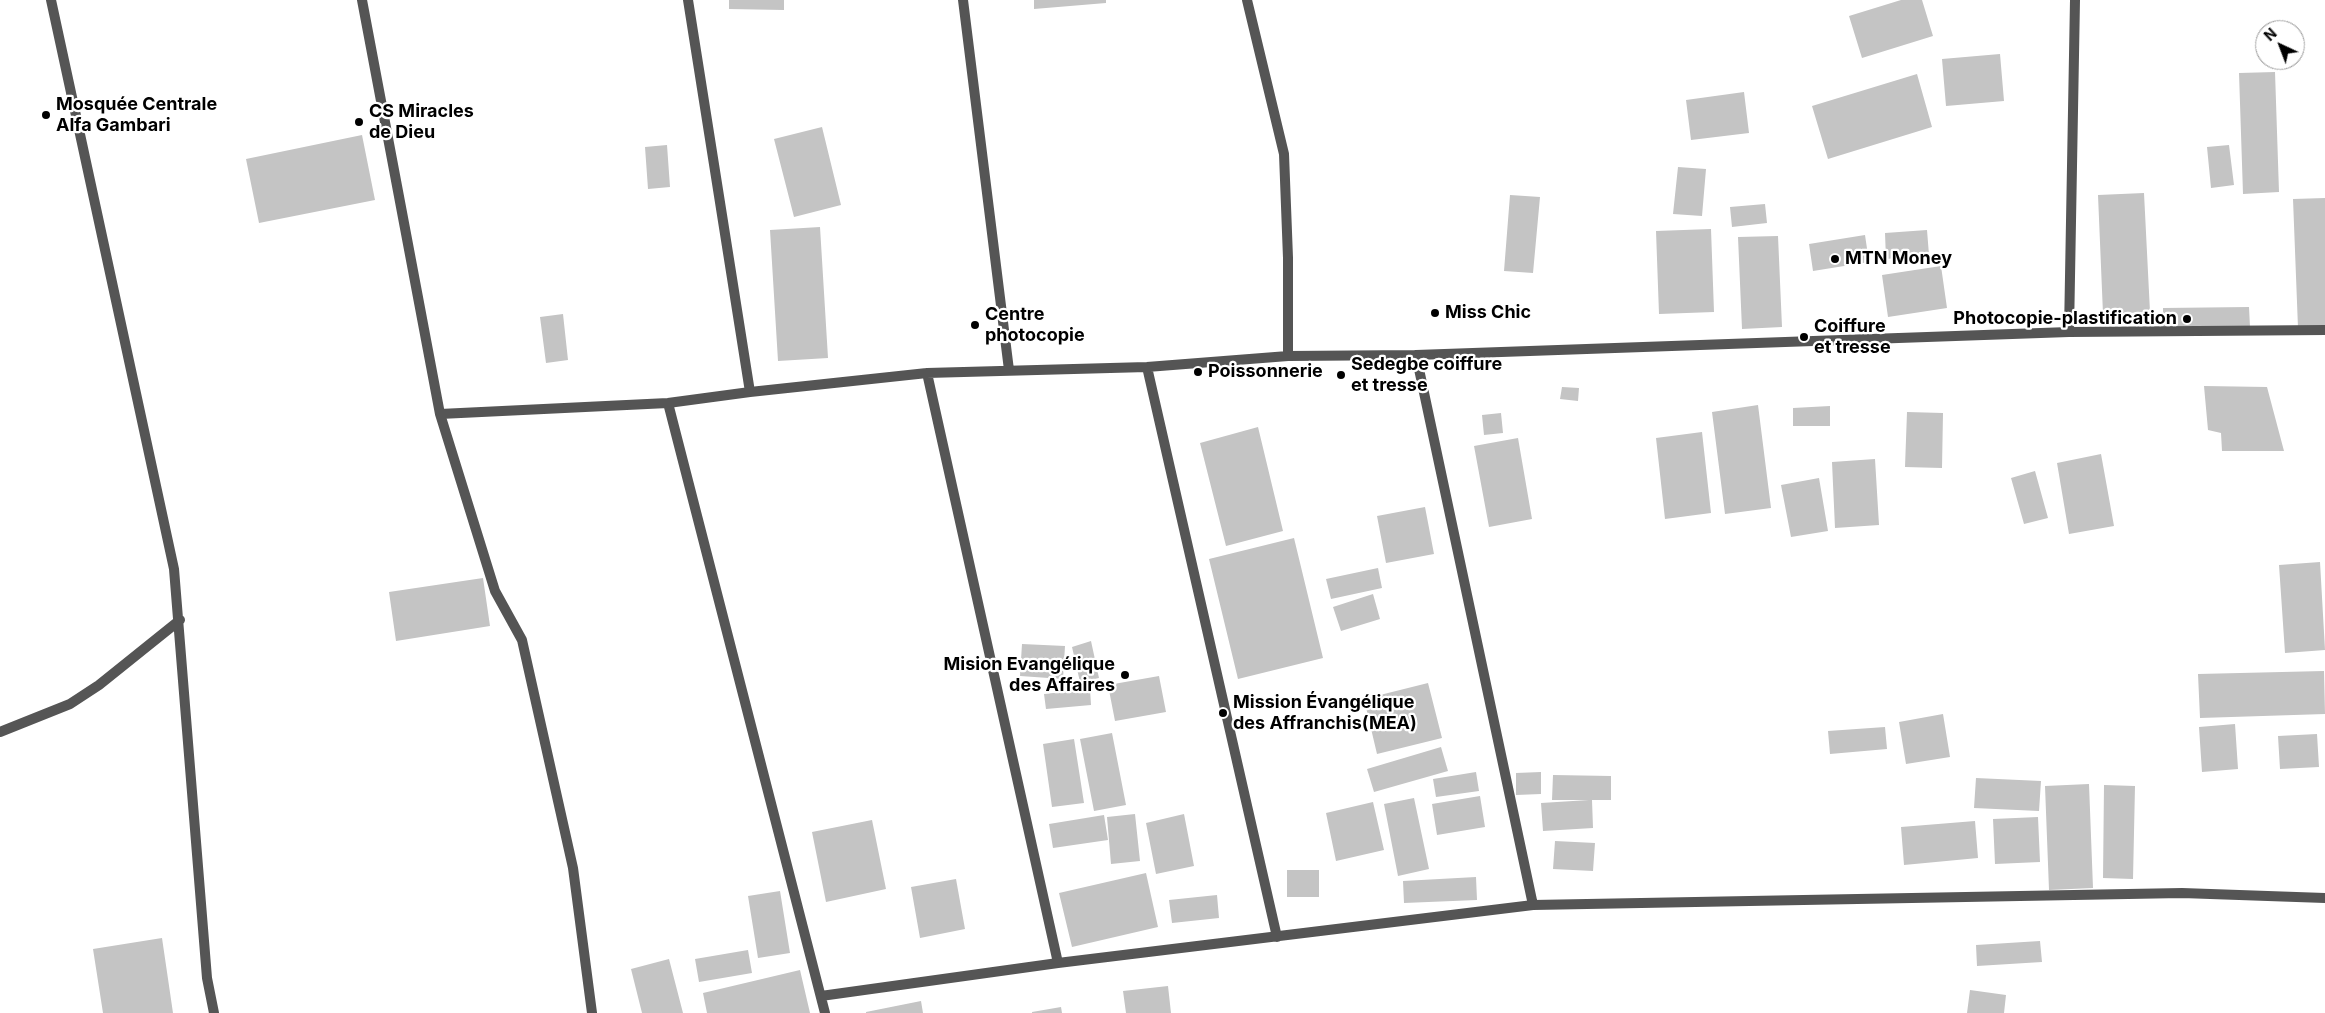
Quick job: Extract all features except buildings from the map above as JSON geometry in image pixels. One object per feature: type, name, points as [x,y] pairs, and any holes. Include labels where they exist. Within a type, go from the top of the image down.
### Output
[{"type":"street","points":[[51,0],[174,569],[180,620],[207,978],[214,1013]]},
{"type":"street","points":[[362,0],[440,414],[495,591],[522,640],[573,868],[592,1013]]},
{"type":"street","points":[[688,0],[750,392]]},
{"type":"street","points":[[963,0],[1009,370]]},
{"type":"street","points":[[1247,0],[1284,154],[1288,258],[1288,356]]},
{"type":"street","points":[[2069,332],[2075,0]]},
{"type":"street","points":[[440,414],[668,403],[926,372],[1146,367],[1288,356],[1416,355],[2069,332],[2325,330]]},
{"type":"street","points":[[1416,355],[1533,905]]},
{"type":"street","points":[[1146,367],[1276,937]]},
{"type":"street","points":[[926,372],[1058,963]]},
{"type":"street","points":[[668,403],[825,1013]]},
{"type":"street","points":[[0,732],[70,704],[92,690],[180,620]]},
{"type":"street","points":[[821,996],[1058,963],[1533,905],[2182,892],[2325,898]]},
{"type":"place","name":"Mosquée Centrale Alfa Gambari","points":[[46,115]]},
{"type":"place","name":"CS Miracles de Dieu","points":[[359,122]]},
{"type":"place","name":"MTN Money","points":[[1835,259]]},
{"type":"place","name":"Miss Chic","points":[[1435,313]]},
{"type":"place","name":"Photocopie-plastification","points":[[2187,319]]},
{"type":"place","name":"Centre photocopie","points":[[975,325]]},
{"type":"place","name":"Coiffure et tresse","points":[[1804,337]]},
{"type":"place","name":"Poissonnerie","points":[[1198,372]]},
{"type":"place","name":"Sedegbe coiffure et tresse","points":[[1341,375]]},
{"type":"place","name":"Mision Evangélique des Affaires","points":[[1125,675]]},
{"type":"place","name":"Mission Évangélique des Affranchis(MEA)","points":[[1223,713]]}]
